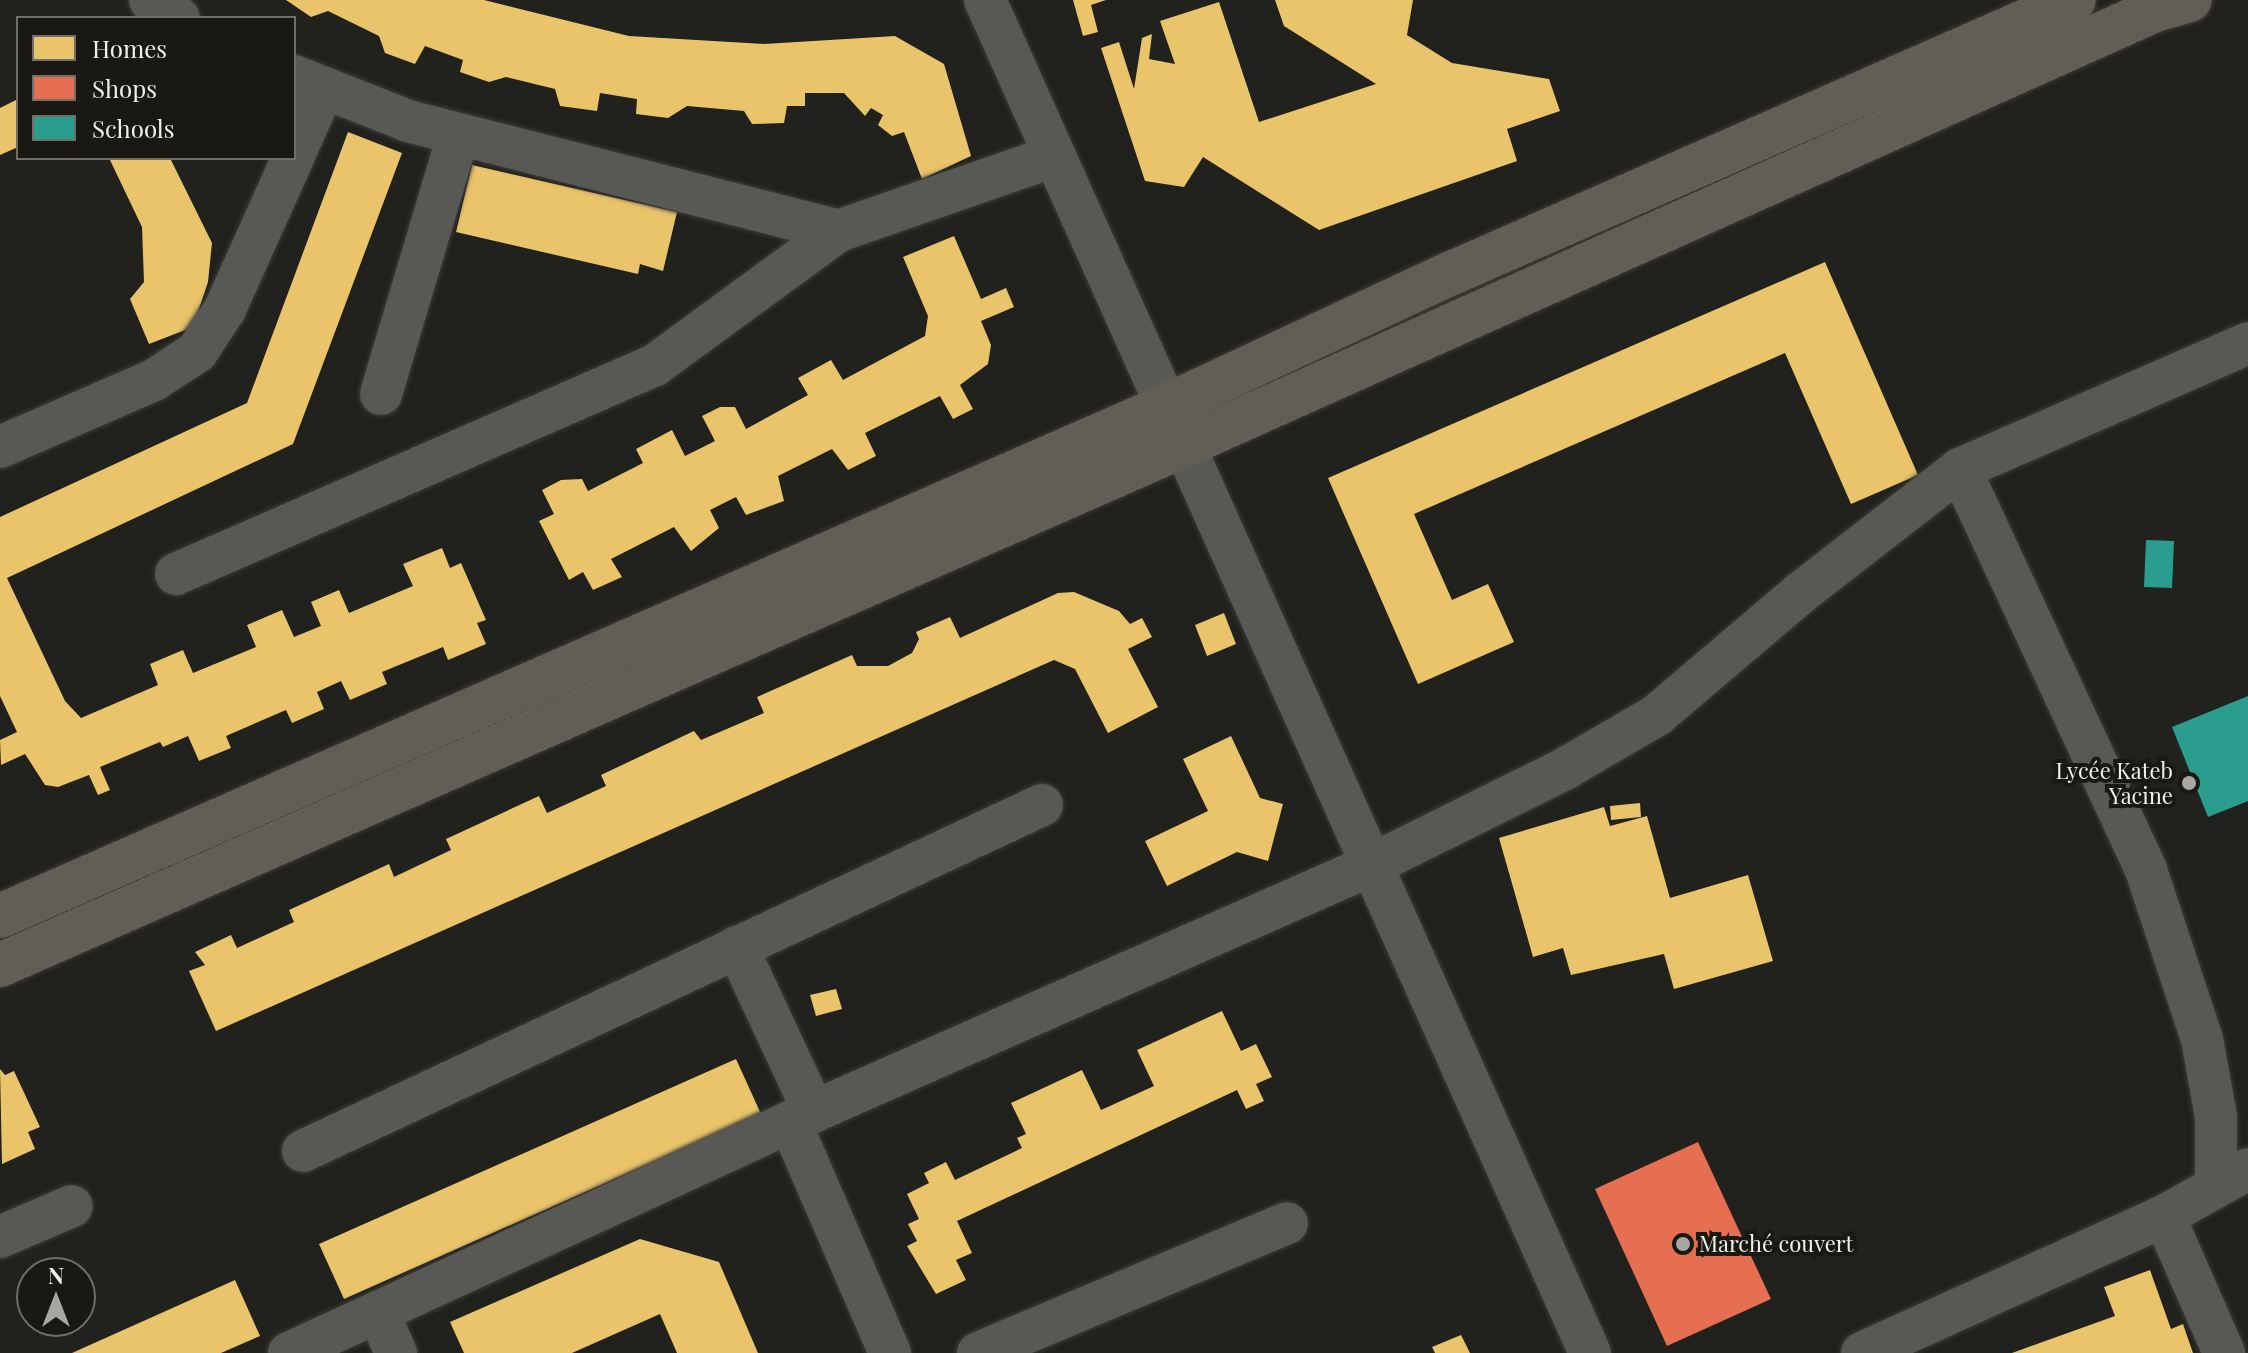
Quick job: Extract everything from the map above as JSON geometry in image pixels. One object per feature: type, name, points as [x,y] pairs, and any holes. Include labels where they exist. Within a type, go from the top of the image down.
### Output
[{"type":"main road","points":[[0,915],[1164,407],[1452,273],[2074,0]]},
{"type":"main road","points":[[9,961],[1183,446],[2155,10],[2190,0]]},
{"type":"street","points":[[150,0],[176,16]]},
{"type":"street","points":[[985,0],[1369,866],[1590,1353]]},
{"type":"street","points":[[296,143],[309,83],[458,135],[770,210],[838,231]]},
{"type":"street","points":[[381,394],[458,135]]},
{"type":"street","points":[[176,574],[655,365],[838,231],[1054,156]]},
{"type":"street","points":[[0,447],[154,380],[197,352],[225,309],[292,160]]},
{"type":"street","points":[[289,1353],[802,1117],[1369,866],[1566,768],[1657,715],[1799,594],[1960,469],[2248,343]]},
{"type":"street","points":[[1862,1353],[2164,1216],[2232,1176],[2216,1117],[2202,1039],[2146,870],[1960,469]]},
{"type":"street","points":[[303,1151],[1042,805]]},
{"type":"street","points":[[0,915],[9,961]]},
{"type":"street","points":[[737,947],[890,1353]]},
{"type":"street","points":[[0,1237],[72,1206]]},
{"type":"street","points":[[2164,1216],[2224,1353]]},
{"type":"street","points":[[978,1353],[1287,1223]]},
{"type":"street","points":[[378,1312],[396,1353]]},
{"type":"building: Homes","points":[[286,0],[484,0],[629,36],[764,44],[895,36],[944,64],[971,156],[922,179],[904,132],[892,136],[878,125],[883,115],[871,108],[865,116],[844,93],[805,93],[805,106],[787,106],[784,123],[752,124],[744,111],[687,106],[668,118],[636,114],[637,99],[600,93],[597,111],[560,106],[555,89],[506,77],[489,82],[460,72],[463,60],[425,46],[415,64],[385,53],[379,36],[328,11],[311,17]]},
{"type":"building: Homes","points":[[1073,0],[1106,0],[1091,5],[1098,32],[1083,36]]},
{"type":"building: Homes","points":[[1275,0],[1413,0],[1407,35],[1452,63],[1549,79],[1560,111],[1507,129],[1517,161],[1319,230],[1203,157],[1184,187],[1145,181],[1101,48],[1119,42],[1134,89],[1142,38],[1152,34],[1149,59],[1175,64],[1160,21],[1219,2],[1259,122],[1376,84],[1284,26]]},
{"type":"building: Homes","points":[[16,100],[16,148],[0,155],[0,108]]},
{"type":"building: Homes","points":[[348,132],[402,153],[293,444],[7,578],[65,701],[81,718],[158,685],[150,664],[183,650],[193,673],[256,647],[247,625],[282,610],[294,637],[321,626],[311,602],[339,590],[349,613],[413,586],[403,564],[442,548],[450,568],[461,563],[486,620],[477,623],[486,644],[448,660],[443,647],[382,672],[387,684],[350,700],[341,681],[317,692],[324,709],[292,723],[286,710],[226,736],[231,748],[199,761],[188,736],[163,747],[160,742],[100,767],[110,790],[98,795],[89,775],[58,787],[45,785],[25,754],[1,765],[0,740],[17,732],[0,696],[0,517],[247,403]]},
{"type":"building: Homes","points":[[110,160],[171,160],[212,243],[208,282],[193,327],[149,344],[130,299],[144,282],[142,227]]},
{"type":"building: Homes","points":[[472,165],[677,212],[663,271],[640,264],[638,274],[456,232]]},
{"type":"building: Homes","points":[[954,236],[981,299],[1006,288],[1014,307],[981,321],[991,345],[988,364],[960,385],[973,409],[953,419],[940,396],[865,433],[876,456],[848,470],[832,449],[778,476],[784,501],[746,515],[736,497],[710,510],[719,528],[691,551],[674,527],[611,559],[622,577],[593,590],[583,572],[569,580],[539,521],[554,514],[542,490],[561,480],[582,479],[588,491],[643,463],[636,449],[672,430],[685,456],[715,441],[702,416],[720,407],[735,407],[746,429],[808,395],[798,378],[831,360],[843,380],[925,336],[928,316],[903,257]]},
{"type":"building: Homes","points":[[1825,262],[1918,475],[1851,504],[1785,353],[1414,514],[1452,600],[1488,584],[1514,642],[1418,684],[1328,478]]},
{"type":"building: Homes","points":[[1074,592],[1119,611],[1130,624],[1142,618],[1152,637],[1128,649],[1158,707],[1108,733],[1075,669],[1054,660],[216,1031],[189,971],[205,965],[195,952],[231,935],[237,948],[294,922],[289,910],[389,864],[394,877],[451,850],[446,839],[539,796],[547,813],[606,786],[601,775],[694,731],[701,740],[764,713],[757,697],[852,655],[857,666],[888,666],[912,653],[919,639],[916,632],[950,617],[960,638],[1058,593]]},
{"type":"building: Homes","points":[[1224,613],[1236,644],[1207,656],[1195,625]]},
{"type":"building: Homes","points":[[1231,736],[1260,798],[1283,804],[1268,861],[1237,852],[1167,886],[1145,841],[1208,811],[1183,759]]},
{"type":"building: Homes","points":[[1640,803],[1641,817],[1611,820],[1610,806]]},
{"type":"building: Homes","points":[[1604,807],[1610,826],[1647,816],[1670,898],[1748,875],[1773,961],[1674,989],[1664,954],[1571,975],[1563,948],[1533,957],[1499,838]]},
{"type":"building: Homes","points":[[836,989],[842,1009],[816,1016],[810,995]]},
{"type":"building: Homes","points":[[1222,1011],[1241,1051],[1256,1044],[1272,1077],[1256,1084],[1264,1101],[1246,1109],[1237,1090],[957,1221],[972,1253],[956,1260],[966,1280],[936,1294],[907,1246],[917,1241],[908,1224],[919,1219],[907,1194],[929,1183],[924,1173],[946,1162],[955,1180],[1022,1148],[1017,1138],[1026,1134],[1011,1103],[1082,1070],[1101,1110],[1154,1086],[1137,1050]]},
{"type":"building: Homes","points":[[736,1059],[761,1114],[344,1299],[319,1244]]},
{"type":"building: Homes","points":[[0,1069],[5,1075],[14,1071],[40,1127],[28,1132],[35,1149],[2,1164]]},
{"type":"building: Homes","points":[[640,1239],[719,1262],[758,1353],[677,1353],[660,1314],[572,1353],[464,1353],[450,1322]]},
{"type":"building: Homes","points":[[2150,1270],[2171,1329],[2183,1324],[2193,1353],[2012,1353],[2115,1316],[2104,1287]]},
{"type":"building: Homes","points":[[235,1280],[260,1336],[221,1353],[72,1353]]},
{"type":"building: Homes","points":[[1461,1335],[1470,1353],[1435,1353],[1432,1347]]},
{"type":"building: Shops","name":"Marché couvert","points":[[1698,1142],[1771,1299],[1667,1346],[1595,1189]]},
{"type":"building: Schools","points":[[2146,540],[2174,541],[2172,588],[2144,587]]},
{"type":"building: Schools","points":[[2248,696],[2248,801],[2208,817],[2172,727]]},
{"type":"place","name":"Lycée Kateb Yacine","points":[[2189,783]]},
{"type":"place","name":"Marché couvert","points":[[1683,1244]]}]
